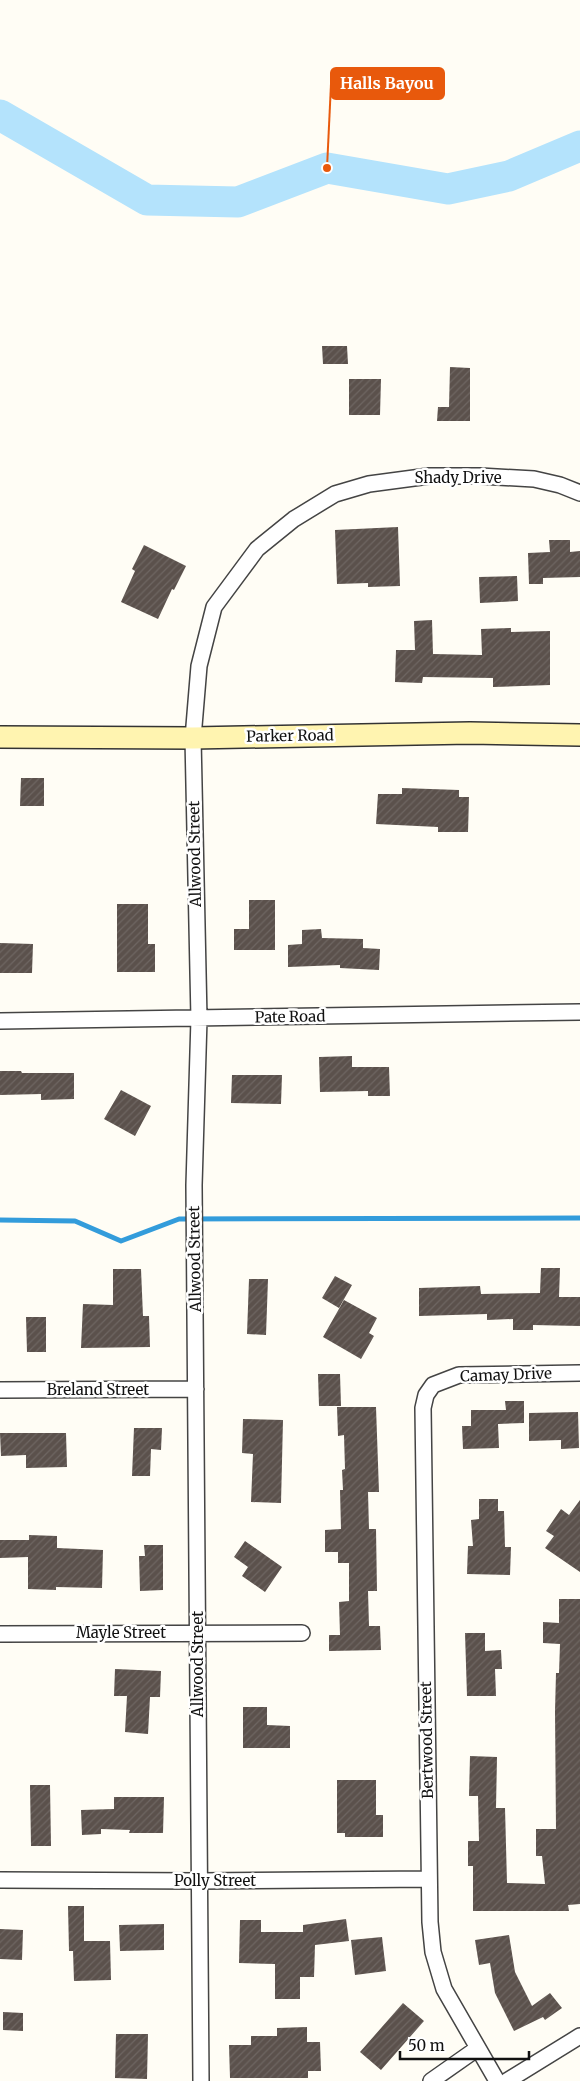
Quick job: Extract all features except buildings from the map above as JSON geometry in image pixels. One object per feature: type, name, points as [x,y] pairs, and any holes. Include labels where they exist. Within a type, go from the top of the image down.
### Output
[{"type":"main road","name":"Parker Road","points":[[0,737],[193,738],[470,733],[580,735]]},
{"type":"street","name":"Shady Drive","points":[[336,494],[369,484],[429,476],[534,479],[560,485],[580,493]]},
{"type":"street","name":"Allwood Street","points":[[201,2081],[196,1243],[194,1185],[199,1019],[193,738],[199,666],[214,607],[257,550],[294,519],[336,494]]},
{"type":"street","name":"Pate Road","points":[[0,1021],[580,1012]]},
{"type":"street","name":"Camay Drive","points":[[433,1385],[459,1375],[580,1373]]},
{"type":"street","name":"Bertwood Street","points":[[433,1385],[426,1395],[423,1408],[430,1922],[433,1952],[444,1989],[497,2081]]},
{"type":"street","name":"Breland Street","points":[[0,1390],[196,1390]]},
{"type":"street","name":"Mayle Street","points":[[0,1634],[302,1633]]},
{"type":"street","name":"Polly Street","points":[[0,1880],[429,1879]]},
{"type":"street","points":[[507,2081],[580,2036]]},
{"type":"street","points":[[431,2081],[478,2048]]},
{"type":"waterway","points":[[0,115],[147,200],[238,202],[327,168],[448,189],[509,176],[580,146]]},
{"type":"waterway","points":[[0,1220],[75,1221],[121,1241],[179,1219],[580,1218]]},
{"type":"place","name":"Halls Bayou","points":[[327,168]]}]
